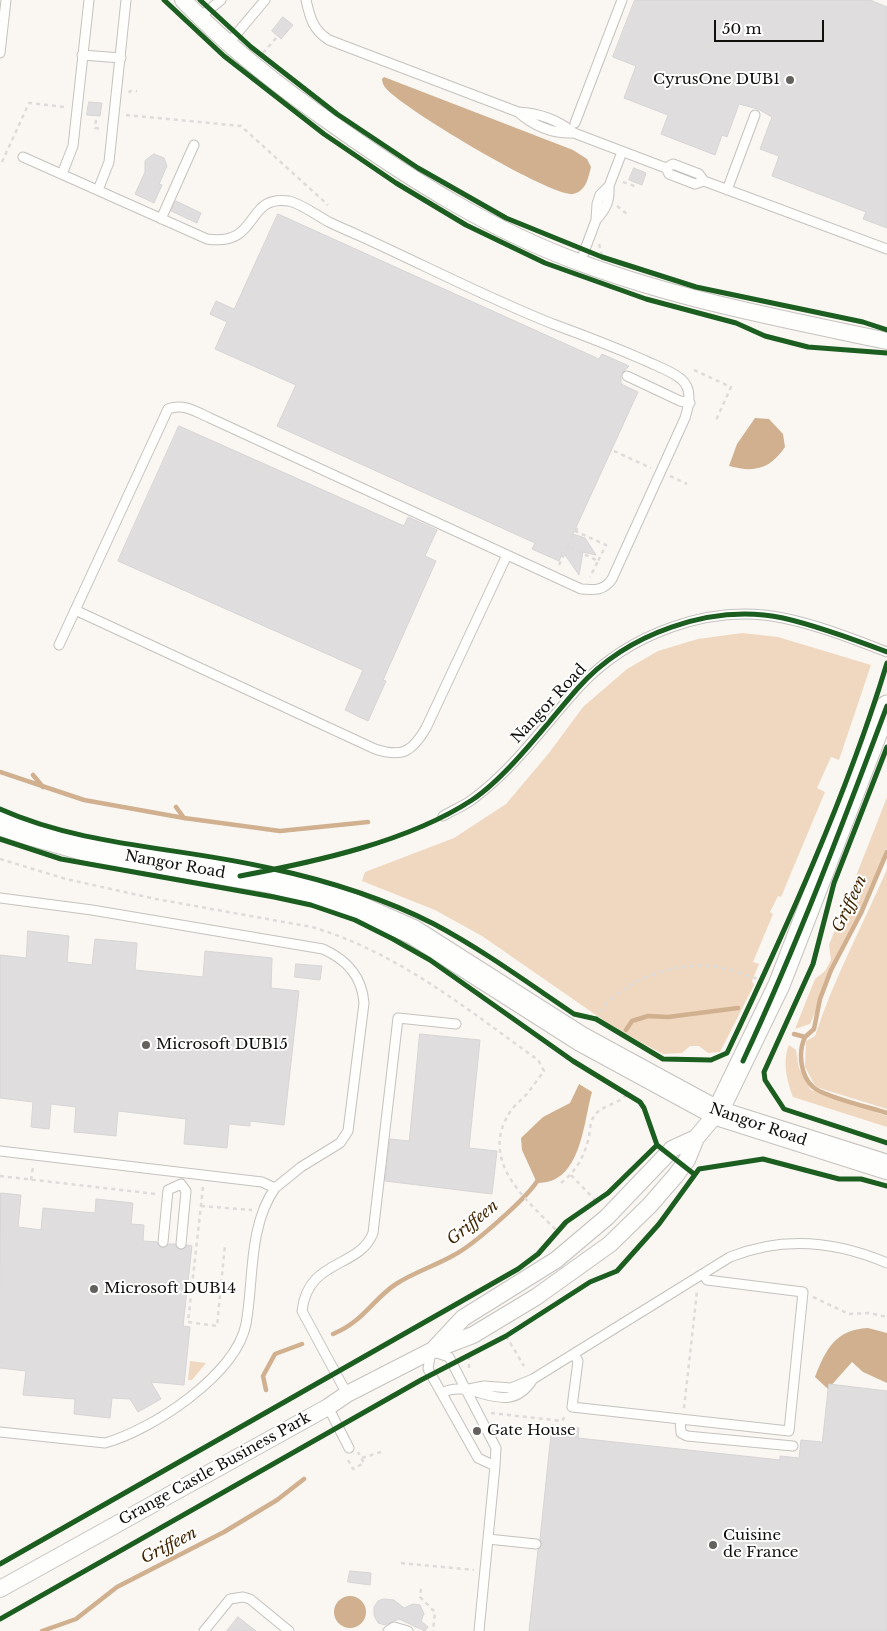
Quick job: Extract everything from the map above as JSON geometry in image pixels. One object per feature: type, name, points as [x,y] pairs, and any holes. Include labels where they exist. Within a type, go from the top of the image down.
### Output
[{"type":"main road","name":"Nangor Road","points":[[0,823],[94,850],[271,881],[340,900],[413,932],[581,1039],[717,1113],[887,1167]]},
{"type":"street","points":[[183,0],[228,44],[277,85],[416,181],[471,213],[537,245],[583,257],[661,290],[728,307],[887,341]]},
{"type":"street","points":[[717,1113],[786,968],[887,706]]},
{"type":"street","name":"Grange Castle Business Park","points":[[0,1589],[328,1407],[347,1394],[431,1351],[473,1335],[536,1297],[610,1244],[650,1204],[676,1175],[687,1160],[696,1138],[717,1113]]},
{"type":"lane","points":[[0,53],[6,0]]},
{"type":"lane","points":[[62,174],[73,146],[89,0]]},
{"type":"lane","points":[[98,190],[109,162],[126,0]]},
{"type":"lane","points":[[200,17],[221,0]]},
{"type":"lane","points":[[228,44],[255,9],[265,0]]},
{"type":"lane","points":[[306,0],[311,20],[321,35],[329,40],[518,112],[530,122],[560,134],[574,133],[666,168],[669,174],[695,184],[704,181],[887,249]]},
{"type":"lane","points":[[575,123],[622,0]]},
{"type":"lane","points":[[82,55],[120,58]]},
{"type":"lane","points":[[727,190],[754,115]]},
{"type":"lane","points":[[161,218],[194,145]]},
{"type":"lane","points":[[583,257],[596,220],[605,211],[610,198],[609,186],[622,152]]},
{"type":"lane","points":[[23,157],[207,239],[219,241],[232,238],[242,233],[256,211],[266,204],[278,201],[293,202],[330,222],[534,315],[605,343],[670,372],[682,380],[688,390],[690,402],[665,463],[609,584],[598,590],[581,589],[210,418],[187,408],[175,407],[168,410],[59,644]]},
{"type":"lane","points":[[627,376],[680,401],[690,402]]},
{"type":"lane","points":[[75,610],[375,749],[387,753],[399,752],[416,745],[426,728],[507,555]]},
{"type":"lane","name":"Nangor Road","points":[[444,816],[472,800],[498,777],[580,686],[609,658],[645,638],[677,626],[707,618],[743,615],[782,618],[887,652]]},
{"type":"lane","points":[[0,898],[102,912],[322,949],[343,960],[352,969],[363,989],[364,1003],[348,1132],[340,1143],[301,1167],[275,1188],[263,1211],[257,1233],[244,1331],[226,1362],[194,1395],[172,1410],[119,1439],[105,1442],[0,1432]]},
{"type":"lane","points":[[347,1394],[302,1311],[303,1300],[317,1276],[365,1246],[373,1233],[398,1018],[456,1024]]},
{"type":"lane","points":[[0,1151],[262,1182],[275,1188]]},
{"type":"lane","points":[[181,1244],[186,1198],[186,1192],[181,1184],[184,1173]]},
{"type":"lane","points":[[163,1242],[168,1190],[181,1184]]},
{"type":"lane","points":[[442,1393],[447,1390],[464,1390],[484,1386],[510,1388],[533,1380],[692,1280],[743,1252],[790,1243],[844,1247],[887,1263]]},
{"type":"lane","points":[[574,1354],[578,1360],[572,1407],[788,1431],[802,1292],[707,1280],[703,1274]]},
{"type":"lane","points":[[479,1631],[495,1466],[496,1448],[464,1390],[449,1357],[431,1351],[428,1369],[478,1458],[495,1466]]},
{"type":"lane","points":[[328,1407],[353,1450]]},
{"type":"lane","points":[[681,1419],[681,1433],[687,1436],[793,1446]]},
{"type":"lane","points":[[488,1539],[536,1544]]},
{"type":"lane","points":[[204,1631],[230,1599],[243,1597],[250,1599],[289,1631]]},
{"type":"lane","points":[[388,1631],[394,1627],[408,1631]]},
{"type":"path","points":[[262,55],[277,37]]},
{"type":"path","points":[[257,51],[270,61]]},
{"type":"path","points":[[128,94],[130,90],[137,91]]},
{"type":"path","points":[[2,162],[29,104],[65,107]]},
{"type":"path","points":[[122,114],[241,126],[328,205]]},
{"type":"path","points":[[622,182],[637,187]]},
{"type":"path","points":[[614,205],[627,214]]},
{"type":"path","points":[[583,257],[612,260]]},
{"type":"path","points":[[694,370],[731,387],[716,420]]},
{"type":"path","points":[[559,565],[575,531],[580,526]]},
{"type":"path","points":[[575,531],[606,545],[590,577]]},
{"type":"path","points":[[568,546],[598,561]]},
{"type":"path","points":[[0,859],[15,866],[156,899],[312,927],[336,934],[385,956],[429,982],[538,1060],[544,1071],[527,1094],[511,1111],[504,1123],[500,1137],[502,1160],[506,1175],[556,1234],[562,1227]]},
{"type":"path","points":[[596,1019],[606,1002],[616,994],[656,973],[709,966],[761,980]]},
{"type":"path","points":[[757,988],[765,972]]},
{"type":"path","points":[[589,1018],[596,1019],[604,1024]]},
{"type":"path","points":[[620,1089],[634,1099]]},
{"type":"path","points":[[561,1183],[571,1175],[586,1151],[593,1118],[600,1110],[616,1104],[627,1094]]},
{"type":"path","points":[[571,1175],[596,1201]]},
{"type":"path","points":[[0,1176],[168,1196]]},
{"type":"path","points":[[205,1176],[188,1322],[217,1326],[225,1245]]},
{"type":"path","points":[[588,1206],[604,1196]]},
{"type":"path","points":[[186,1198],[202,1199]]},
{"type":"path","points":[[201,1206],[263,1211]]},
{"type":"path","points":[[681,1419],[698,1289],[692,1280]]},
{"type":"path","points":[[802,1292],[848,1314],[869,1313],[887,1317]]},
{"type":"path","points":[[498,1341],[515,1331]]},
{"type":"path","points":[[506,1336],[524,1366]]},
{"type":"path","points":[[453,1364],[475,1352]]},
{"type":"path","points":[[469,1370],[470,1356]]},
{"type":"path","points":[[491,1413],[562,1421],[572,1407]]},
{"type":"path","points":[[348,1460],[353,1469],[364,1463],[362,1458],[353,1450]]},
{"type":"path","points":[[362,1458],[381,1452]]},
{"type":"path","points":[[401,1563],[485,1572]]},
{"type":"path","points":[[421,1588],[420,1597],[435,1612],[433,1631]]},
{"type":"shaded area","points":[[384,77],[573,150],[587,159],[591,167],[586,184],[581,190],[573,194],[537,182],[508,167],[444,130],[395,97],[384,86],[382,79]]},
{"type":"shaded area","points":[[755,418],[769,419],[783,434],[785,447],[768,465],[754,469],[729,466],[737,444]]},
{"type":"shaded area","points":[[742,633],[778,637],[871,665],[839,760],[831,757],[817,788],[825,792],[781,897],[778,896],[770,912],[773,914],[753,962],[759,964],[752,981],[754,985],[720,1052],[708,1053],[699,1046],[690,1046],[682,1053],[663,1054],[606,1022],[482,936],[435,910],[362,881],[365,872],[454,838],[506,804],[549,753],[583,707],[627,669],[658,651],[698,639]]},
{"type":"shaded area","points":[[887,797],[887,848],[810,1024],[795,1029],[815,979],[825,971],[831,960],[829,945]]},
{"type":"shaded area","points":[[887,869],[887,1109],[816,1087],[805,1067],[806,1041],[815,1036],[840,972]]},
{"type":"shaded area","points":[[789,1045],[796,1050],[799,1068],[811,1090],[887,1116],[887,1127],[793,1097],[786,1071]]},
{"type":"shaded area","points":[[579,1084],[592,1092],[578,1150],[563,1174],[552,1181],[537,1183],[522,1150],[521,1138],[543,1117],[570,1103]]},
{"type":"shaded area","points":[[868,1328],[887,1333],[887,1383],[863,1372],[852,1362],[828,1389],[815,1377],[828,1350],[833,1343],[847,1333]]},
{"type":"shaded area","points":[[190,1361],[206,1363],[192,1380],[188,1380]]},
{"type":"shaded area","points":[[350,1596],[362,1600],[366,1612],[362,1624],[350,1628],[338,1624],[334,1612],[338,1600]]},
{"type":"building","name":"CyrusOne DUB1","points":[[635,0],[870,0],[887,7],[887,228],[863,219],[866,212],[772,176],[779,156],[760,149],[772,117],[758,109],[739,104],[727,137],[722,135],[715,155],[661,134],[668,115],[624,98],[636,66],[613,57]]},
{"type":"building","points":[[283,17],[293,25],[281,39],[272,31]]},
{"type":"building","points":[[89,102],[102,103],[100,116],[87,115]]},
{"type":"building","points":[[154,154],[164,158],[167,166],[159,184],[162,185],[154,203],[135,194],[145,172],[145,161]]},
{"type":"building","points":[[634,168],[646,173],[642,185],[629,180]]},
{"type":"building","points":[[176,201],[201,213],[197,223],[171,211]]},
{"type":"building","points":[[278,214],[599,359],[602,354],[629,366],[621,374],[621,384],[638,392],[573,534],[585,538],[596,555],[583,552],[579,575],[563,552],[559,561],[532,549],[535,543],[277,426],[296,385],[215,349],[227,322],[210,314],[216,301],[234,309]]},
{"type":"building","points":[[179,426],[404,526],[408,517],[437,530],[425,556],[436,561],[383,680],[386,681],[368,721],[345,710],[363,670],[118,561]]},
{"type":"building","name":"Microsoft DUB15","points":[[28,931],[69,936],[67,962],[92,965],[95,939],[137,943],[135,970],[203,977],[205,951],[272,958],[271,988],[299,991],[284,1125],[250,1121],[250,1126],[229,1124],[227,1148],[184,1144],[186,1119],[118,1111],[116,1136],[74,1132],[76,1107],[51,1104],[49,1129],[31,1127],[33,1102],[0,1098],[0,955],[26,958]]},
{"type":"building","points":[[296,964],[322,966],[320,980],[295,977]]},
{"type":"building","points":[[420,1034],[480,1040],[469,1148],[497,1151],[492,1194],[385,1181],[390,1139],[409,1141]]},
{"type":"building","name":"Microsoft DUB14","points":[[1,1193],[21,1195],[18,1227],[41,1230],[43,1208],[95,1213],[96,1199],[133,1203],[131,1224],[144,1225],[143,1241],[157,1242],[162,1248],[169,1244],[175,1244],[180,1250],[187,1245],[192,1246],[183,1326],[190,1327],[184,1385],[151,1382],[161,1399],[138,1412],[130,1399],[112,1398],[110,1418],[74,1414],[75,1399],[23,1395],[26,1371],[0,1368]]},
{"type":"building","name":"Cuisine de France","points":[[829,1384],[887,1391],[887,1631],[529,1631],[538,1550],[542,1545],[540,1539],[552,1425],[579,1428],[578,1438],[780,1460],[780,1456],[799,1458],[801,1440],[822,1442]]},
{"type":"building","points":[[350,1571],[371,1573],[370,1585],[348,1582]]},
{"type":"building","points":[[384,1599],[394,1600],[404,1608],[413,1604],[420,1605],[424,1614],[421,1621],[428,1627],[425,1631],[399,1619],[385,1625],[378,1623],[374,1615],[374,1607],[378,1601]]},
{"type":"building","points":[[238,1617],[256,1631],[227,1631]]},
{"type":"waterway","points":[[0,772],[84,800],[184,818],[280,831],[368,822]]},
{"type":"waterway","points":[[33,775],[43,787]]},
{"type":"waterway","points":[[176,807],[184,818]]},
{"type":"waterway","name":"Griffeen","points":[[794,1034],[805,1037],[814,1029],[820,999],[831,970],[861,913],[887,852]]},
{"type":"waterway","name":"Griffeen","points":[[626,1030],[632,1021],[648,1016],[668,1017],[738,1008]]},
{"type":"waterway","points":[[805,1037],[801,1049],[801,1063],[805,1076],[813,1087],[836,1098],[887,1113]]},
{"type":"waterway","name":"Griffeen","points":[[333,1334],[360,1317],[396,1284],[454,1255],[474,1242],[513,1208],[539,1178]]},
{"type":"waterway","name":"Griffeen","points":[[266,1390],[263,1376],[275,1354],[302,1344]]},
{"type":"waterway","name":"Griffeen","points":[[42,1631],[76,1619],[117,1587],[224,1532],[277,1500],[304,1479]]},
{"type":"cycle path","points":[[164,0],[224,56],[324,134],[396,183],[466,225],[545,263],[646,299],[736,323],[765,336],[808,347],[887,353]]},
{"type":"cycle path","points":[[200,0],[251,47],[337,114],[418,168],[506,218],[602,257],[696,287],[863,322],[887,330]]},
{"type":"cycle path","points":[[240,876],[360,849],[419,828],[447,815],[486,790],[500,777],[578,688],[598,669],[620,652],[645,638],[671,627],[699,619],[755,614],[783,618],[809,625],[887,652]]},
{"type":"cycle path","points":[[0,809],[32,822],[65,831],[99,839],[269,868],[311,878],[374,898],[415,915],[452,934],[574,1014],[596,1019],[663,1059],[711,1060],[727,1053],[793,910],[834,812],[871,713],[887,663]]},
{"type":"cycle path","points":[[743,1061],[800,929],[887,706]]},
{"type":"cycle path","points":[[887,747],[834,883],[813,964],[764,1072],[765,1080],[784,1109],[887,1143]]},
{"type":"cycle path","points":[[0,839],[61,859],[274,897],[311,905],[355,920],[430,960],[573,1061],[640,1102],[644,1108],[657,1145],[694,1174]]},
{"type":"cycle path","points":[[0,1564],[518,1269],[538,1254],[566,1222],[608,1193],[657,1145]]},
{"type":"cycle path","points":[[0,1619],[421,1380],[506,1336],[590,1282],[617,1271],[659,1224],[699,1169],[763,1159],[839,1179],[861,1179],[887,1186]]},
{"type":"place","name":"CyrusOne DUB1","points":[[790,80]]},
{"type":"place","name":"Microsoft DUB15","points":[[146,1045]]},
{"type":"place","name":"Microsoft DUB14","points":[[94,1289]]},
{"type":"place","name":"Gate House","points":[[477,1431]]},
{"type":"place","name":"Cuisine de France","points":[[713,1545]]}]
